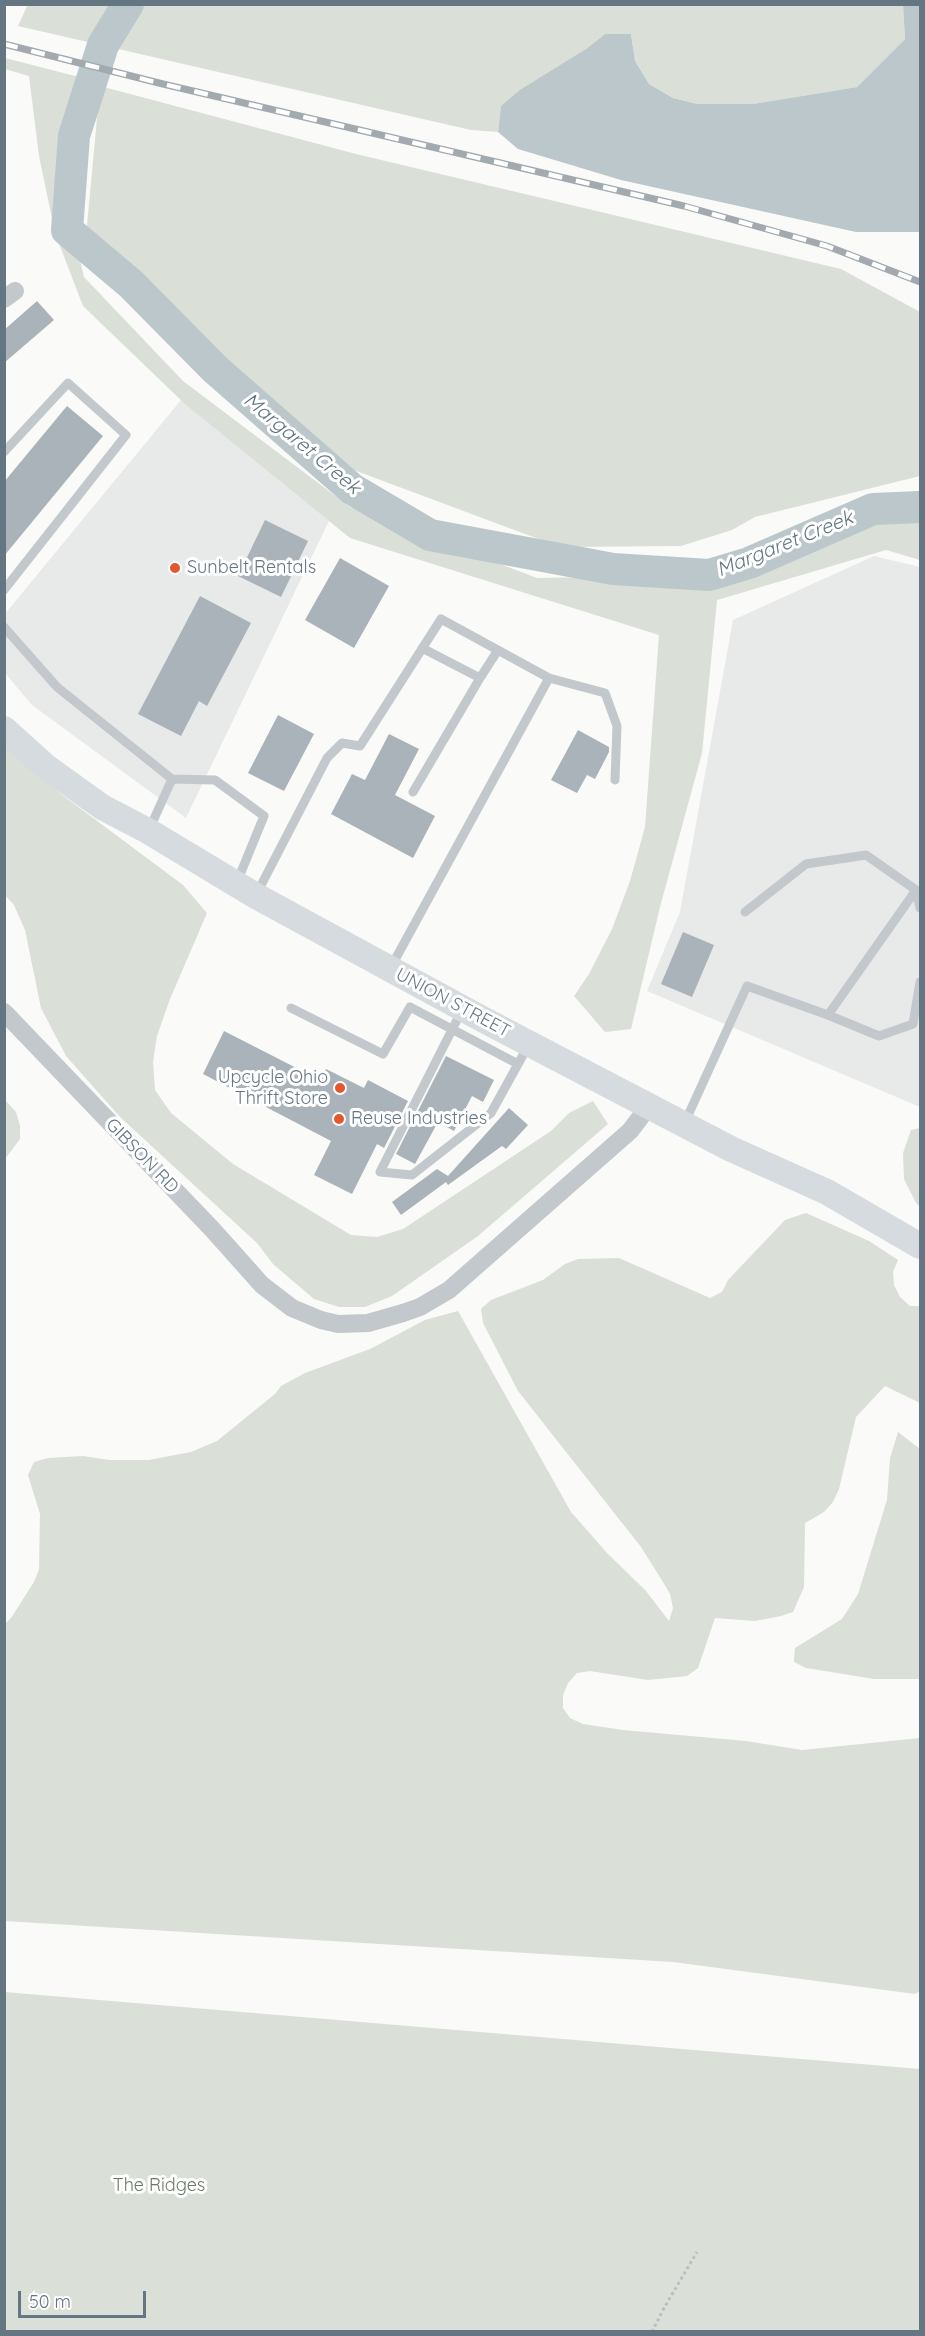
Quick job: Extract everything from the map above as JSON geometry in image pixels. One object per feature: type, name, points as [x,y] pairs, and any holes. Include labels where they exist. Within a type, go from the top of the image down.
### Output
[{"type":"main road","name":"UNION STREET","points":[[4,729],[45,766],[96,802],[246,890],[390,969],[415,996],[524,1054],[649,1106],[736,1151],[827,1192],[921,1246]]},
{"type":"street","name":"GIBSON RD","points":[[4,1012],[212,1229],[262,1285],[292,1308],[321,1320],[353,1324],[368,1323],[403,1313],[449,1290],[630,1131],[649,1106]]},
{"type":"lane","points":[[4,452],[68,383],[126,435],[4,590]]},
{"type":"lane","points":[[246,890],[327,758],[342,743],[360,746],[441,619],[549,678],[605,693],[617,726],[615,780]]},
{"type":"lane","points":[[4,627],[57,687],[172,779],[215,780],[264,816],[246,890]]},
{"type":"lane","points":[[422,648],[480,678]]},
{"type":"lane","points":[[413,792],[498,650]]},
{"type":"lane","points":[[390,969],[549,678]]},
{"type":"lane","points":[[148,831],[172,779]]},
{"type":"lane","points":[[745,912],[806,864],[866,855],[916,890],[921,908]]},
{"type":"lane","points":[[828,1015],[916,890]]},
{"type":"lane","points":[[684,1124],[747,986],[879,1036],[914,1024],[921,982]]},
{"type":"lane","points":[[291,1008],[383,1054],[415,996]]},
{"type":"lane","points":[[458,1019],[380,1172],[412,1174],[491,1113],[524,1054]]},
{"type":"path","points":[[652,2331],[697,2252]]},
{"type":"shaded area","points":[[903,5],[920,5],[920,232],[856,232],[621,180],[518,149],[498,132],[501,106],[520,90],[586,49],[605,34],[631,34],[635,61],[649,84],[673,98],[698,104],[753,104],[857,87],[905,39]]},
{"type":"shaded area","name":"Sunbelt Rentals","points":[[181,400],[329,521],[186,818],[32,705],[5,673],[4,615]]},
{"type":"shaded area","points":[[874,556],[920,567],[920,1107],[647,991],[680,912],[733,620]]},
{"type":"green space","points":[[28,4],[903,4],[905,39],[857,87],[753,104],[699,104],[673,98],[649,84],[635,61],[631,34],[605,34],[501,106],[498,132],[471,130],[18,26]]},
{"type":"green space","points":[[5,58],[79,77],[79,154],[69,212],[84,277],[183,381],[350,507],[537,578],[660,576],[713,578],[851,521],[920,515],[920,560],[886,550],[717,600],[702,753],[660,907],[631,1029],[605,1032],[574,996],[589,974],[612,929],[630,881],[645,827],[659,635],[350,538],[185,404],[83,306],[55,233],[39,156],[29,76],[5,69]]},
{"type":"green space","points":[[100,86],[356,154],[841,269],[920,312],[920,476],[755,517],[732,530],[681,546],[560,547],[335,463],[107,263],[85,247]]},
{"type":"green space","points":[[4,744],[61,794],[183,885],[207,913],[170,999],[157,1036],[153,1062],[155,1090],[171,1113],[233,1164],[351,1235],[377,1237],[403,1229],[551,1131],[569,1113],[593,1101],[608,1124],[478,1236],[392,1296],[365,1307],[339,1307],[314,1299],[273,1264],[257,1243],[120,1117],[66,1056],[41,1008],[25,930],[14,905],[5,895]]},
{"type":"green space","points":[[5,1100],[16,1112],[20,1126],[20,1139],[5,1159]]},
{"type":"green space","points":[[920,1128],[920,1207],[904,1179],[903,1153],[911,1130]]},
{"type":"green space","points":[[806,1213],[869,1241],[898,1260],[893,1272],[894,1285],[900,1297],[910,1306],[920,1306],[920,1403],[885,1386],[856,1417],[839,1489],[833,1502],[824,1512],[805,1523],[804,1587],[793,1612],[755,1621],[715,1618],[698,1668],[687,1676],[648,1680],[590,1671],[577,1673],[568,1683],[563,1695],[563,1708],[570,1718],[583,1724],[623,1730],[746,1741],[802,1750],[920,1738],[920,1991],[915,1994],[673,1962],[5,1921],[5,1624],[34,1582],[39,1569],[40,1514],[28,1475],[34,1462],[48,1458],[83,1456],[109,1460],[149,1460],[191,1452],[217,1441],[275,1394],[281,1386],[305,1373],[370,1349],[425,1320],[458,1311],[571,1512],[607,1553],[646,1591],[669,1621],[673,1608],[670,1594],[663,1582],[641,1547],[518,1391],[483,1323],[481,1309],[491,1300],[543,1280],[565,1264],[578,1259],[619,1258],[710,1298],[722,1292],[728,1280],[785,1220]]},
{"type":"green space","points":[[898,1432],[920,1449],[920,1679],[874,1679],[806,1668],[794,1662],[795,1648],[842,1619],[858,1594],[887,1500],[890,1458]]},
{"type":"green space","name":"The Ridges","points":[[4,1992],[920,2069],[920,2331],[5,2331]]},
{"type":"building","points":[[37,301],[54,320],[4,363],[4,330]]},
{"type":"building","points":[[67,406],[103,436],[4,556],[4,482]]},
{"type":"building","points":[[265,520],[308,541],[281,597],[238,576]]},
{"type":"building","points":[[340,558],[389,586],[354,648],[305,620]]},
{"type":"building","points":[[200,596],[251,623],[207,706],[199,701],[181,736],[138,714]]},
{"type":"building","points":[[278,715],[314,734],[284,791],[248,773]]},
{"type":"building","points":[[578,730],[609,747],[609,752],[595,779],[587,775],[577,793],[551,780]]},
{"type":"building","points":[[389,734],[419,749],[395,795],[435,816],[413,858],[331,814],[352,774],[365,780]]},
{"type":"building","points":[[683,932],[714,945],[692,997],[661,984]]},
{"type":"building","name":"Reuse Industries","points":[[224,1031],[320,1080],[326,1069],[364,1088],[368,1080],[408,1101],[384,1148],[377,1144],[352,1194],[314,1175],[331,1141],[203,1074]]},
{"type":"building","points":[[446,1056],[494,1080],[483,1102],[472,1096],[454,1131],[438,1122],[415,1164],[396,1154]]},
{"type":"building","points":[[509,1108],[528,1125],[506,1149],[502,1146],[448,1185],[446,1182],[401,1215],[392,1202],[437,1169],[448,1176]]},
{"type":"waterway","name":"Margaret Creek","points":[[128,4],[103,45],[74,136],[67,230],[131,284],[215,369],[352,489],[430,535],[613,569],[709,575],[749,563],[873,509],[920,507]]},
{"type":"railway","points":[[4,44],[163,84],[684,206],[827,246],[920,282]]},
{"type":"place","name":"Sunbelt Rentals","points":[[175,568]]},
{"type":"place","name":"Upcycle Ohio Thrift Store","points":[[340,1088]]},
{"type":"place","name":"Reuse Industries","points":[[339,1119]]}]
